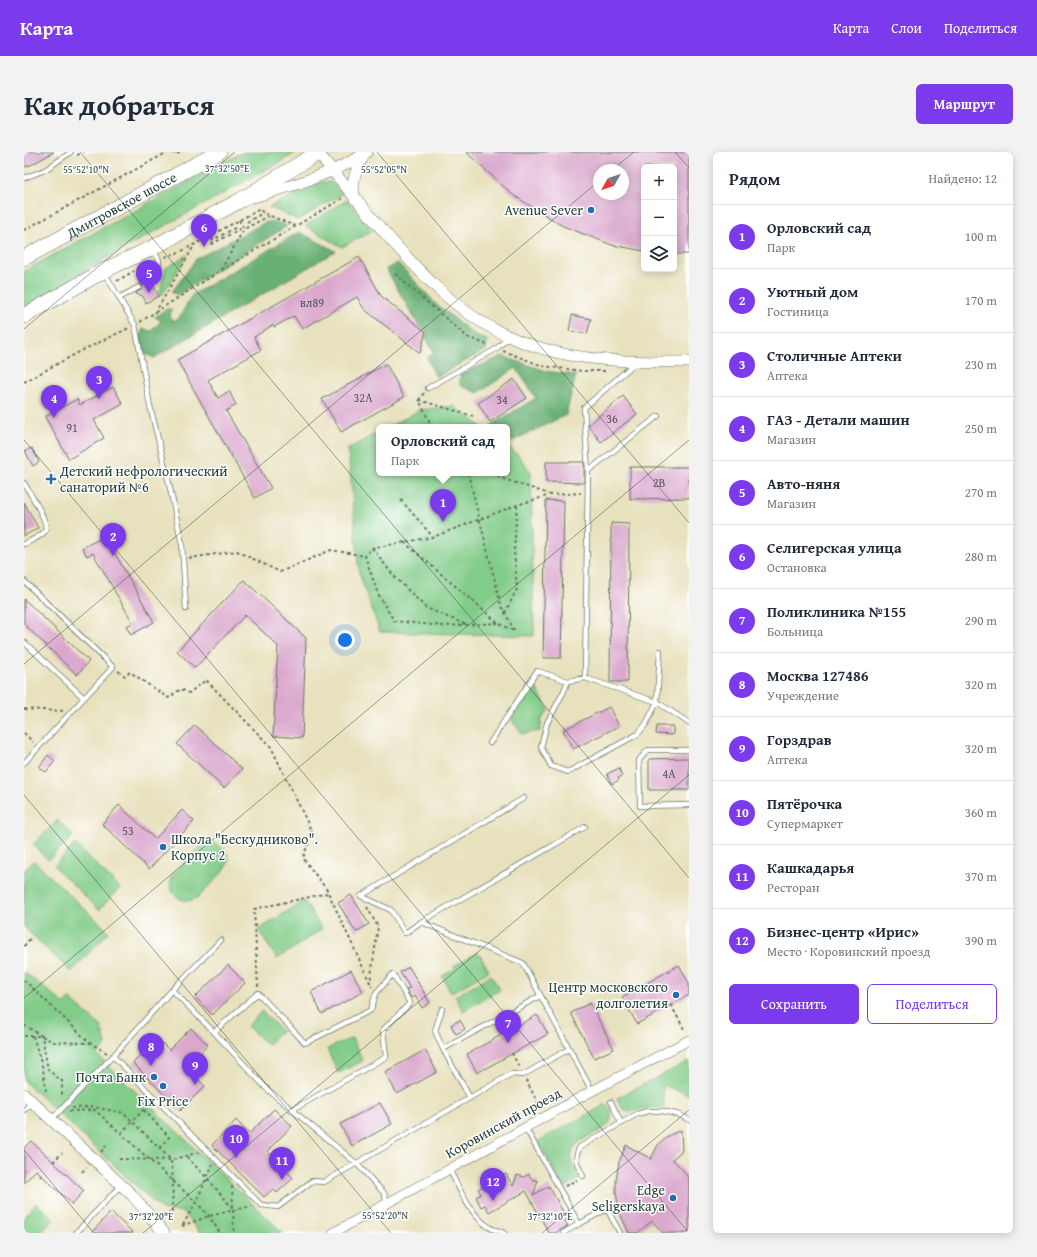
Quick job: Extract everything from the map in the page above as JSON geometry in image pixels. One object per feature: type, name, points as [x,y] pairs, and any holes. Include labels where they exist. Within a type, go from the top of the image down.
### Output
[{"type":"main road","name":"Дмитровское шоссе","points":[[24,258],[219,152]]},
{"type":"main road","points":[[24,316],[103,271],[152,248],[241,200],[318,152]]},
{"type":"street","points":[[318,152],[332,170],[350,198],[436,287],[471,315],[509,337],[560,353],[579,356],[637,362],[689,362]]},
{"type":"street","points":[[241,200],[281,189],[332,170],[345,165],[366,153]]},
{"type":"street","points":[[350,198],[353,192],[354,178],[359,164],[366,153]]},
{"type":"street","name":"Коровинский проезд","points":[[333,1233],[525,1127],[689,1040]]},
{"type":"street","points":[[28,1098],[121,1185],[155,1221],[164,1233]]},
{"type":"lane","points":[[24,178],[45,170],[71,152]]},
{"type":"lane","points":[[149,280],[159,275],[159,260],[152,248]]},
{"type":"lane","points":[[103,271],[135,325],[150,406],[180,534],[186,609]]},
{"type":"lane","points":[[119,298],[139,287]]},
{"type":"lane","points":[[428,388],[496,349],[509,337]]},
{"type":"lane","points":[[585,678],[588,471],[584,408],[637,362]]},
{"type":"lane","points":[[588,471],[658,416]]},
{"type":"lane","points":[[24,483],[43,517],[46,527],[45,532],[24,544]]},
{"type":"lane","points":[[24,581],[113,667],[24,763]]},
{"type":"lane","points":[[24,642],[84,698]]},
{"type":"lane","points":[[568,681],[547,723],[541,747],[551,766],[568,772],[638,734],[646,724],[657,702],[660,651]]},
{"type":"lane","points":[[490,743],[538,671],[568,681],[585,678],[657,702],[689,723]]},
{"type":"lane","points":[[689,750],[648,750],[639,760],[640,806],[689,805]]},
{"type":"lane","points":[[361,896],[524,798]]},
{"type":"lane","points":[[361,896],[391,910],[405,933],[421,922],[585,827]]},
{"type":"lane","points":[[421,922],[523,963],[592,1091]]},
{"type":"lane","points":[[51,1120],[113,1056],[172,990],[221,940]]},
{"type":"lane","points":[[214,1032],[258,993],[305,1044],[371,1010],[376,993],[393,974],[410,1003],[383,1030],[386,1058],[292,1110]]},
{"type":"lane","points":[[172,990],[214,1032],[266,1088],[357,1164],[384,1193],[387,1203]]},
{"type":"lane","points":[[443,1049],[540,996]]},
{"type":"lane","points":[[442,1009],[435,1031],[443,1049],[470,1098]]},
{"type":"lane","points":[[113,1056],[260,1205],[278,1207],[312,1181],[324,1182],[511,1074],[523,1075],[569,1049]]},
{"type":"lane","points":[[24,1110],[28,1098]]},
{"type":"lane","points":[[611,1102],[621,1123]]},
{"type":"lane","points":[[584,1176],[576,1163],[576,1153],[580,1146],[637,1114],[648,1111],[663,1111],[680,1115],[689,1120]]},
{"type":"lane","points":[[525,1127],[579,1224]]},
{"type":"lane","points":[[449,1169],[476,1216],[490,1228],[504,1233]]},
{"type":"lane","points":[[76,1233],[121,1185]]},
{"type":"lane","points":[[563,1233],[607,1209],[620,1233]]},
{"type":"path","points":[[24,230],[168,152]]},
{"type":"path","points":[[175,152],[174,153],[176,155],[181,152]]},
{"type":"path","points":[[24,382],[135,325],[295,226],[350,198]]},
{"type":"path","points":[[154,313],[196,243],[260,208],[263,213],[295,226]]},
{"type":"path","points":[[247,222],[263,213]]},
{"type":"path","points":[[235,228],[211,242],[212,244],[240,229],[244,230],[269,216]]},
{"type":"path","points":[[239,220],[244,230]]},
{"type":"path","points":[[220,271],[244,230]]},
{"type":"path","points":[[419,400],[428,388]]},
{"type":"path","points":[[419,400],[473,416]]},
{"type":"path","points":[[419,400],[431,424]]},
{"type":"path","points":[[404,542],[498,623],[515,632],[501,605],[469,476]]},
{"type":"path","points":[[498,476],[550,494]]},
{"type":"path","points":[[364,556],[372,548],[433,537],[550,494],[587,493]]},
{"type":"path","points":[[401,500],[433,537]]},
{"type":"path","points":[[505,613],[517,589],[514,551],[517,505]]},
{"type":"path","points":[[372,548],[392,575],[426,608],[467,625]]},
{"type":"path","points":[[183,559],[237,551],[280,572],[331,550],[364,556]]},
{"type":"path","points":[[364,556],[378,594],[394,621],[443,626],[498,623]]},
{"type":"path","points":[[113,667],[125,676],[130,672],[168,698],[181,689],[189,693],[206,680],[271,747],[312,832],[303,858],[328,894],[370,984],[376,993]]},
{"type":"path","points":[[24,709],[72,711]]},
{"type":"path","points":[[24,733],[38,748]]},
{"type":"path","points":[[258,993],[254,909],[328,894]]},
{"type":"path","points":[[361,896],[378,927],[370,984]]},
{"type":"path","points":[[24,946],[30,939]]},
{"type":"path","points":[[24,980],[90,1043],[113,1056]]},
{"type":"path","points":[[671,1005],[684,1030]]},
{"type":"path","points":[[24,1025],[54,1042],[90,1043]]},
{"type":"path","points":[[24,1036],[42,1036]]},
{"type":"path","points":[[33,1036],[44,1069],[46,1091]]},
{"type":"path","points":[[42,1036],[48,1070],[62,1081],[63,1107]]},
{"type":"path","points":[[121,1133],[155,1098]]},
{"type":"path","points":[[172,1214],[173,1181],[171,1160],[160,1148],[124,1113],[94,1106],[71,1108],[68,1112],[95,1110],[121,1133],[149,1159],[173,1181],[196,1202],[209,1216],[220,1233]]},
{"type":"path","points":[[144,1110],[169,1137],[160,1148]]},
{"type":"path","points":[[100,1152],[106,1146]]},
{"type":"path","points":[[119,1159],[171,1160],[206,1150]]},
{"type":"path","points":[[53,1162],[62,1153]]},
{"type":"path","points":[[186,1156],[234,1210]]},
{"type":"path","points":[[215,1159],[196,1202],[182,1226],[209,1216],[260,1205]]},
{"type":"path","points":[[82,1172],[87,1166]]},
{"type":"path","points":[[231,1176],[234,1210],[234,1233]]},
{"type":"path","points":[[560,1189],[584,1176]]},
{"type":"green space","points":[[243,152],[296,152],[98,263],[24,307],[24,271]]},
{"type":"green space","points":[[321,182],[331,182],[342,194],[298,220],[269,207]]},
{"type":"green space","points":[[347,200],[372,231],[342,247],[305,226]]},
{"type":"green space","points":[[273,221],[287,226],[177,295],[172,292],[196,259],[264,223]]},
{"type":"green space","points":[[299,232],[336,251],[154,358],[144,353],[140,335],[143,329],[151,331],[161,321],[155,317],[166,309],[172,309],[170,317],[174,321],[179,318],[192,295]]},
{"type":"green space","points":[[187,255],[162,295],[160,291],[166,268]]},
{"type":"green space","points":[[398,263],[436,304],[472,333],[488,341],[486,350],[436,377],[427,358],[434,352],[386,269]]},
{"type":"green space","points":[[502,356],[546,371],[576,375],[566,415],[510,442],[510,424],[493,424],[536,398],[516,368],[478,393],[460,385],[460,375]]},
{"type":"green space","points":[[454,406],[478,424],[394,424],[419,410]]},
{"type":"green space","points":[[376,434],[376,476],[510,476],[510,448],[517,454],[531,472],[534,636],[380,632],[359,573],[348,449]]},
{"type":"green space","points":[[535,686],[549,710],[542,719],[540,731],[522,734],[511,719]]},
{"type":"green space","points":[[58,820],[73,836],[48,860],[33,844]]},
{"type":"green space","points":[[205,843],[211,843],[219,846],[225,851],[228,859],[226,867],[212,884],[199,896],[190,900],[180,899],[172,891],[170,884],[172,876],[202,845]]},
{"type":"green space","points":[[75,844],[120,888],[99,910],[54,866]]},
{"type":"green space","points":[[34,861],[109,932],[71,972],[24,927],[24,871]]},
{"type":"green space","points":[[304,901],[322,929],[277,959],[258,930]]},
{"type":"green space","points":[[478,952],[489,971],[451,993],[442,976],[455,969],[454,966]]},
{"type":"green space","points":[[24,972],[65,1004],[70,999],[103,1028],[100,1031],[103,1033],[106,1045],[97,1055],[283,1233],[200,1233],[183,1212],[162,1210],[24,1081]]},
{"type":"green space","points":[[491,975],[500,990],[463,1011],[455,996]]},
{"type":"green space","points":[[262,1011],[282,1031],[267,1045],[247,1026]]},
{"type":"green space","points":[[352,1038],[363,1061],[338,1073],[327,1049]]},
{"type":"green space","points":[[689,1061],[689,1095],[663,1085],[664,1108],[644,1108],[631,1112],[623,1109],[617,1098]]},
{"type":"green space","points":[[607,1104],[611,1113],[611,1119],[608,1125],[580,1141],[575,1146],[572,1154],[572,1163],[580,1179],[564,1188],[538,1141]]},
{"type":"green space","points":[[36,1203],[54,1219],[41,1233],[24,1233],[24,1217]]},
{"type":"building","points":[[24,152],[54,152],[31,165],[24,167]]},
{"type":"building","name":"Avenue Sever","points":[[466,152],[689,152],[689,254],[677,254],[677,164],[641,164],[641,250],[612,245],[563,226],[513,195]]},
{"type":"building","points":[[359,257],[382,297],[426,332],[420,353],[364,309],[357,297],[302,329],[294,316],[274,327],[273,325],[254,337],[261,350],[208,380],[218,398],[229,391],[236,405],[226,411],[271,488],[255,498],[177,360]]},
{"type":"building","points":[[141,278],[145,279],[148,284],[154,282],[153,285],[159,296],[146,303],[143,296],[136,294],[143,287],[140,283]]},
{"type":"building","points":[[572,315],[591,319],[587,334],[569,331]]},
{"type":"building","points":[[386,364],[404,397],[341,432],[322,399]]},
{"type":"building","points":[[514,379],[527,398],[490,422],[478,403]]},
{"type":"building","points":[[113,387],[123,404],[94,420],[104,438],[69,459],[45,417],[77,399],[80,405]]},
{"type":"building","points":[[623,396],[637,414],[601,442],[589,427],[589,424]]},
{"type":"building","points":[[32,448],[39,462],[33,466],[25,451]]},
{"type":"building","points":[[546,462],[584,462],[584,483],[546,482]]},
{"type":"building","points":[[630,467],[689,467],[689,498],[630,499]]},
{"type":"building","points":[[546,500],[564,501],[561,658],[543,658]]},
{"type":"building","points":[[24,502],[38,528],[24,536]]},
{"type":"building","points":[[611,523],[629,524],[628,682],[610,682]]},
{"type":"building","points":[[105,536],[154,622],[131,635],[126,626],[133,623],[93,553],[87,556],[82,548]]},
{"type":"building","points":[[244,580],[306,638],[302,738],[273,736],[278,646],[245,615],[195,668],[177,651]]},
{"type":"building","points":[[24,599],[89,661],[77,675],[24,624]]},
{"type":"building","points":[[609,707],[619,726],[573,749],[563,730]]},
{"type":"building","points":[[195,725],[242,769],[224,788],[177,744]]},
{"type":"building","points":[[657,726],[673,726],[673,735],[656,734]]},
{"type":"building","points":[[48,755],[55,761],[46,772],[39,767]]},
{"type":"building","points":[[689,758],[689,790],[649,790],[649,759]]},
{"type":"building","points":[[619,768],[622,776],[618,778],[619,780],[612,784],[607,774]]},
{"type":"building","points":[[119,805],[155,839],[182,810],[194,821],[149,869],[102,824]]},
{"type":"building","points":[[351,895],[369,924],[356,932],[338,903]]},
{"type":"building","points":[[228,965],[245,983],[212,1015],[195,997]]},
{"type":"building","points":[[679,965],[689,983],[689,995],[637,1024],[622,997]]},
{"type":"building","points":[[409,967],[430,1003],[422,1008],[415,996],[411,998],[406,989],[410,988],[400,972]]},
{"type":"building","points":[[351,970],[363,992],[322,1014],[311,992]]},
{"type":"building","points":[[590,1003],[614,1049],[594,1058],[571,1013]]},
{"type":"building","points":[[537,1015],[548,1034],[477,1073],[467,1054]]},
{"type":"building","points":[[460,1020],[465,1029],[456,1034],[451,1025]]},
{"type":"building","points":[[191,1028],[208,1045],[186,1067],[205,1086],[180,1111],[133,1063],[157,1038],[169,1050]]},
{"type":"building","points":[[425,1050],[437,1072],[397,1094],[385,1072]]},
{"type":"building","points":[[380,1103],[392,1124],[352,1146],[340,1124]]},
{"type":"building","points":[[274,1109],[292,1126],[267,1151],[293,1178],[277,1193],[273,1189],[264,1197],[212,1145],[236,1120],[249,1134]]},
{"type":"building","points":[[681,1130],[682,1151],[672,1159],[683,1170],[689,1179],[689,1233],[663,1233],[652,1221],[637,1233],[629,1233],[619,1211],[616,1192],[619,1162],[626,1145],[651,1159],[658,1145],[670,1135]]},
{"type":"building","points":[[31,1141],[84,1191],[72,1204],[36,1170],[24,1183],[24,1148]]},
{"type":"building","points":[[506,1174],[513,1186],[517,1175],[524,1177],[529,1174],[531,1179],[538,1181],[533,1195],[549,1186],[567,1219],[565,1221],[568,1226],[555,1233],[549,1233],[526,1191],[489,1212],[485,1205],[481,1207],[476,1197],[481,1194],[478,1189]]},
{"type":"building","points":[[111,1212],[133,1233],[91,1233]]},
{"type":"place","name":"Avenue Sever","points":[[591,210]]},
{"type":"place","name":"Селигерская улица","points":[[204,247]]},
{"type":"place","name":"Авто-няня","points":[[149,293]]},
{"type":"place","name":"Столичные Аптеки","points":[[99,399]]},
{"type":"place","name":"ГАЗ - Детали машин","points":[[54,418]]},
{"type":"place","name":"Детский нефрологический санаторий №6","points":[[51,479]]},
{"type":"place","name":"Орловский сад","points":[[443,522]]},
{"type":"place","name":"Уютный дом","points":[[113,556]]},
{"type":"place","name":"Школа \"Бескудниково\". Корпус 2","points":[[163,847]]},
{"type":"place","name":"Центр московского долголетия","points":[[676,995]]},
{"type":"place","name":"Поликлиника №155","points":[[508,1043]]},
{"type":"place","name":"Москва 127486","points":[[151,1066]]},
{"type":"place","name":"Почта Банк","points":[[154,1077]]},
{"type":"place","name":"Горздрав","points":[[195,1085]]},
{"type":"place","name":"Fix Price","points":[[163,1086]]},
{"type":"place","name":"Пятёрочка","points":[[236,1158]]},
{"type":"place","name":"Кашкадарья","points":[[282,1180]]},
{"type":"place","name":"Edge Seligerskaya","points":[[673,1198]]},
{"type":"place","name":"Бизнес-центр «Ирис»","points":[[493,1201]]}]
